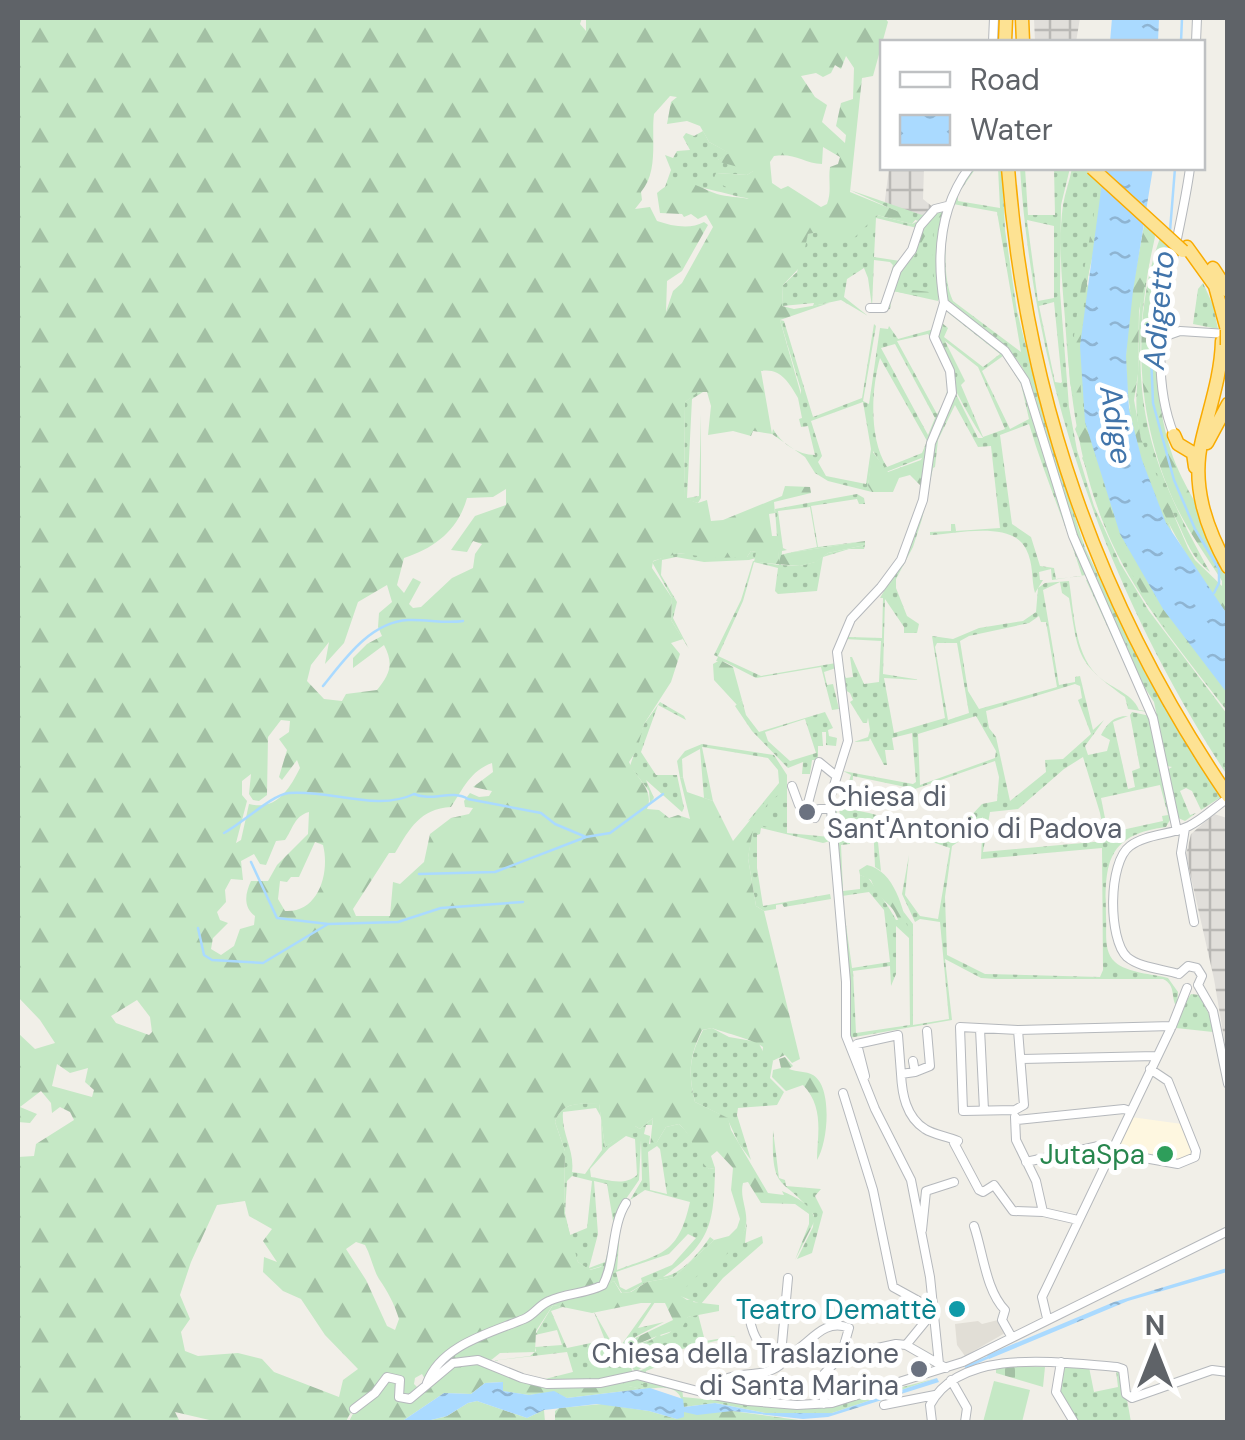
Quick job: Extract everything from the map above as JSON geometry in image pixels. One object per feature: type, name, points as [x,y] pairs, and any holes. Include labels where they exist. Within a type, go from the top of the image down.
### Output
[{"type":"highway","points":[[1011,170],[1034,330],[1064,447],[1088,518],[1147,652],[1228,797]]},
{"type":"highway","points":[[1097,170],[1216,272],[1228,291]]},
{"type":"highway","points":[[1188,251],[1207,283],[1226,336],[1223,388],[1203,462],[1206,506],[1228,558]]},
{"type":"highway","points":[[1200,492],[1200,444],[1226,336]]},
{"type":"highway","points":[[1174,435],[1182,439],[1194,437],[1214,398]]},
{"type":"highway","points":[[1206,445],[1228,404]]},
{"type":"highway","points":[[1174,435],[1178,444],[1193,453],[1194,480],[1211,535],[1228,567]]},
{"type":"street","points":[[878,1107],[846,1037],[846,982],[831,809],[835,774],[845,757],[848,739],[837,652],[852,619],[895,571],[906,550],[924,493],[931,443],[952,392],[950,371],[934,336],[944,303],[942,232],[947,206],[968,170]]},
{"type":"street","points":[[1174,435],[1163,384],[1162,337],[1190,170]]},
{"type":"street","points":[[870,308],[884,308],[897,270],[912,250],[920,226],[935,210],[947,206]]},
{"type":"street","points":[[944,303],[1005,351],[1025,381],[1073,536],[1153,718],[1181,829],[1181,853],[1194,922]]},
{"type":"street","points":[[1164,324],[1180,331],[1226,336]]},
{"type":"street","points":[[1162,337],[1180,331]]},
{"type":"street","points":[[792,786],[799,805],[806,807],[819,762],[835,774]]},
{"type":"street","points":[[1179,974],[1132,960],[1120,948],[1114,883],[1119,858],[1129,847],[1181,829],[1228,797]]},
{"type":"street","points":[[816,818],[819,809],[831,809]]},
{"type":"street","points":[[1186,988],[1179,974],[1186,966],[1196,967],[1202,976],[1198,985]]},
{"type":"street","points":[[1186,988],[1198,985]]},
{"type":"street","points":[[1198,985],[1213,1011],[1228,1084]]},
{"type":"street","points":[[1048,1318],[1042,1297],[1172,1026],[1186,988]]},
{"type":"street","points":[[1018,1030],[1024,1105],[1015,1110],[963,1111],[959,1029],[1172,1026]]},
{"type":"street","points":[[980,1030],[984,1110]]},
{"type":"street","points":[[900,1074],[930,1066],[927,1031]]},
{"type":"street","points":[[943,1366],[908,1168],[883,1125],[858,1044],[898,1035],[902,1094],[912,1116],[926,1130],[955,1141],[979,1190],[994,1186],[1014,1211],[1043,1212],[1078,1220]]},
{"type":"street","points":[[1022,1059],[1156,1056]]},
{"type":"street","points":[[913,1061],[915,1072]]},
{"type":"street","points":[[1026,1162],[1102,1146],[1178,1164],[1196,1155],[1168,1081],[1150,1069]]},
{"type":"street","points":[[843,1093],[873,1190],[894,1287],[933,1310]]},
{"type":"street","points":[[1016,1125],[1124,1108],[1130,1111]]},
{"type":"street","points":[[1015,1110],[1026,1162],[1038,1185],[1043,1212]]},
{"type":"street","points":[[922,1230],[926,1191],[954,1182]]},
{"type":"street","points":[[426,1387],[432,1370],[470,1342],[521,1320],[551,1300],[603,1285],[626,1203]]},
{"type":"street","points":[[974,1226],[986,1271],[1000,1305],[1006,1310],[1002,1320],[1011,1336]]},
{"type":"street","points":[[932,1422],[930,1405],[942,1387],[1011,1336],[1228,1231]]},
{"type":"street","points":[[731,1396],[725,1379],[744,1373],[765,1374],[780,1365],[788,1278]]},
{"type":"street","points":[[746,1300],[752,1336],[762,1349],[782,1358],[802,1349],[815,1333],[840,1324],[849,1328],[841,1356],[822,1378],[824,1404]]},
{"type":"street","points":[[841,1356],[906,1344],[933,1310]]},
{"type":"street","points":[[906,1344],[943,1366]]},
{"type":"street","points":[[984,1359],[1123,1369],[1126,1394],[1132,1398],[1212,1370],[1228,1372]]},
{"type":"street","points":[[354,1408],[373,1395],[387,1377],[400,1380],[399,1398],[404,1400],[417,1396],[452,1364],[464,1360],[484,1362],[538,1382],[578,1384],[637,1375],[713,1395],[783,1405],[824,1404],[943,1366],[972,1365]]},
{"type":"street","points":[[1061,1362],[1056,1392],[1074,1422]]},
{"type":"street","points":[[952,1380],[966,1408],[965,1422]]},
{"type":"street","points":[[884,1405],[935,1396]]},
{"type":"shaded area","points":[[1034,18],[1080,18],[1076,40],[1035,40]]},
{"type":"shaded area","points":[[889,170],[924,170],[923,199],[934,208],[922,221],[884,208]]},
{"type":"shaded area","points":[[1214,814],[1227,818],[1227,1056],[1186,855],[1191,834]]},
{"type":"shaded area","points":[[1131,1117],[1182,1124],[1192,1155],[1178,1161],[1134,1153],[1119,1146]]},
{"type":"shaded area","points":[[998,1320],[1005,1333],[965,1356],[957,1345],[955,1324]]},
{"type":"green space","points":[[18,18],[582,18],[580,24],[586,31],[586,18],[885,18],[888,22],[873,76],[862,78],[850,192],[916,219],[912,224],[877,215],[850,242],[829,238],[827,230],[808,234],[801,266],[783,285],[782,306],[794,309],[829,303],[780,320],[802,398],[779,374],[761,371],[772,434],[753,431],[751,436],[733,431],[708,435],[711,406],[707,392],[698,392],[685,402],[684,498],[698,503],[707,500],[711,521],[723,520],[782,496],[785,486],[810,487],[811,493],[774,502],[775,513],[769,514],[772,536],[778,536],[779,562],[781,555],[788,553],[865,541],[865,545],[828,553],[816,562],[800,566],[754,562],[756,552],[751,551],[747,557],[711,558],[679,553],[653,561],[652,568],[672,598],[671,620],[683,639],[671,643],[680,654],[671,682],[644,724],[637,750],[629,762],[647,790],[647,809],[659,810],[669,818],[678,815],[690,819],[680,778],[683,777],[687,792],[713,801],[733,841],[787,775],[787,788],[768,803],[759,818],[785,828],[787,833],[754,823],[748,858],[756,906],[764,911],[800,1059],[792,1063],[785,1055],[770,1062],[762,1056],[763,1047],[759,1044],[712,1028],[702,1030],[692,1057],[691,1074],[695,1102],[728,1118],[768,1193],[787,1193],[813,1214],[815,1220],[795,1260],[809,1214],[795,1204],[761,1203],[748,1182],[743,1183],[746,1223],[740,1240],[696,1277],[681,1296],[687,1300],[696,1298],[693,1302],[719,1305],[719,1311],[688,1317],[682,1328],[660,1335],[663,1338],[658,1346],[648,1351],[642,1346],[657,1336],[633,1346],[628,1345],[629,1341],[673,1320],[665,1303],[641,1303],[592,1313],[553,1305],[536,1331],[535,1352],[500,1353],[490,1361],[465,1361],[430,1379],[433,1371],[453,1353],[506,1325],[455,1348],[425,1379],[422,1374],[415,1378],[414,1384],[420,1390],[416,1396],[401,1398],[401,1380],[385,1377],[346,1422],[218,1422],[175,1412],[180,1422],[18,1422],[18,1157],[34,1156],[36,1144],[74,1120],[70,1112],[60,1107],[52,1113],[51,1103],[41,1091],[20,1107],[37,1114],[30,1123],[18,1122],[18,1033],[35,1049],[55,1043],[18,997]],"holes":[[[846,56],[854,68],[853,99],[841,103],[836,126],[846,135],[845,143],[822,122],[827,105],[815,97],[801,76],[816,73],[823,77],[835,65],[841,69]],[[670,96],[677,97],[671,102],[667,124],[687,121],[700,126],[709,142],[729,153],[716,161],[753,171],[747,175],[716,173],[713,180],[749,199],[681,182],[657,193],[660,213],[684,217],[691,214],[698,219],[706,215],[713,227],[682,283],[673,291],[666,312],[667,281],[682,271],[708,225],[669,224],[657,221],[650,207],[635,209],[650,174],[654,114]],[[823,147],[840,157],[838,164],[830,167],[827,204],[821,207],[788,186],[781,189],[772,183],[770,162],[774,156],[787,155],[822,164]],[[506,489],[506,505],[475,516],[451,550],[467,552],[473,541],[482,544],[475,554],[473,568],[452,578],[421,607],[413,608],[409,604],[421,582],[413,578],[404,593],[397,585],[404,558],[444,536],[458,519],[467,498],[493,497]],[[387,585],[392,602],[379,613],[382,636],[353,658],[353,668],[384,645],[389,669],[377,690],[346,694],[342,701],[324,699],[307,681],[311,665],[329,642],[325,664],[344,643],[358,602]],[[281,720],[290,721],[289,732],[279,739],[287,750],[279,777],[282,780],[297,760],[300,768],[280,797],[267,804],[249,804],[241,840],[236,843],[247,801],[242,795],[242,781],[251,774],[249,794],[253,800],[267,795],[268,737]],[[492,763],[493,772],[473,787],[492,791],[489,796],[470,793],[464,801],[465,807],[473,808],[469,814],[451,818],[430,834],[424,862],[400,884],[393,882],[390,916],[356,916],[353,909],[389,853],[395,853],[424,816],[451,807],[463,787]],[[309,812],[308,834],[277,865],[268,881],[251,881],[246,900],[255,916],[254,925],[240,929],[234,946],[221,955],[211,949],[213,938],[228,923],[220,920],[217,912],[226,902],[225,890],[231,879],[243,880],[241,861],[254,854],[260,864],[266,865],[276,841],[285,840],[294,823]],[[315,842],[323,845],[325,867],[314,898],[297,910],[285,911],[278,899],[280,881],[287,882],[291,877],[299,877]],[[137,1000],[150,1017],[152,1032],[149,1035],[116,1023],[111,1016]],[[57,1064],[70,1073],[88,1068],[85,1082],[94,1090],[92,1097],[52,1086]],[[599,1104],[605,1147],[625,1134],[636,1133],[635,1126],[640,1129],[653,1118],[650,1146],[666,1127],[679,1124],[709,1169],[715,1168],[711,1156],[717,1151],[733,1168],[731,1190],[740,1219],[737,1228],[729,1236],[714,1240],[674,1277],[647,1282],[621,1293],[614,1281],[590,1293],[552,1301],[523,1321],[510,1324],[549,1299],[587,1288],[605,1278],[604,1266],[590,1270],[578,1262],[564,1213],[565,1151],[555,1122],[562,1110],[572,1105]],[[245,1201],[249,1216],[272,1229],[263,1241],[277,1262],[264,1257],[263,1272],[283,1291],[301,1299],[325,1335],[358,1369],[343,1380],[339,1397],[274,1372],[262,1359],[238,1353],[198,1356],[185,1351],[181,1332],[190,1319],[180,1295],[217,1205]],[[356,1242],[365,1245],[397,1313],[395,1330],[387,1326],[366,1280],[346,1249]]]},
{"type":"green space","points":[[703,131],[709,142],[730,153],[718,160],[755,170],[747,175],[716,173],[753,199],[695,186],[665,187],[671,170],[665,155],[673,158],[677,151],[690,150],[683,137]]},
{"type":"green space","points":[[971,170],[975,170],[958,194],[958,201],[1000,208],[998,170],[1002,170],[1005,230],[1017,311],[1046,427],[1085,548],[1145,673],[1221,797],[1201,810],[1192,791],[1180,791],[1190,815],[1196,813],[1185,821],[1176,817],[1167,770],[1172,767],[1167,766],[1154,702],[1129,663],[1086,564],[1023,369],[1009,351],[962,315],[945,295],[946,229],[952,204]],"holes":[[[953,204],[997,212],[1021,352],[953,301],[946,266]]]},
{"type":"green space","points":[[1020,170],[1025,170],[1028,215],[1055,215],[1054,170],[1070,170],[1061,205],[1060,291],[1069,407],[1077,450],[1094,506],[1120,563],[1149,611],[1227,714],[1227,775],[1146,634],[1113,560],[1084,485],[1060,407],[1042,329],[1028,249]],"holes":[[[1027,220],[1054,226],[1054,298],[1038,301]],[[1054,302],[1062,382],[1055,382],[1039,306]]]},
{"type":"green space","points":[[1072,170],[1089,170],[1102,182],[1087,284],[1227,693],[1227,711],[1136,587],[1111,541],[1091,487],[1073,405],[1067,348],[1061,247],[1064,200]]},
{"type":"green space","points":[[1100,179],[1101,217],[1086,288],[1081,341],[1081,395],[1087,430],[1120,534],[1163,609],[1223,685],[1227,700],[1146,600],[1102,519],[1098,494],[1082,458],[1085,454],[1075,429],[1079,422],[1068,355],[1076,349],[1079,299]]},
{"type":"green space","points":[[850,190],[922,215],[932,211],[917,228],[876,218],[874,257],[900,261],[883,307],[893,265],[874,260],[872,307],[864,268],[847,279],[844,297],[868,316],[841,300],[813,306],[814,303],[782,306],[783,285],[797,272],[808,234],[827,229],[834,236],[847,239],[877,215],[912,224],[918,221]]},
{"type":"green space","points":[[942,210],[941,300],[893,291],[890,309],[886,310],[894,284],[907,254],[932,217]],"holes":[[[934,224],[932,269],[936,284],[929,292],[905,289],[902,279]]]},
{"type":"green space","points":[[938,211],[938,301],[893,291],[902,267]]},
{"type":"green space","points":[[1145,220],[1154,229],[1155,237],[1139,311],[1134,400],[1141,439],[1188,548],[1222,586],[1177,508],[1153,443],[1146,408],[1141,338],[1144,303],[1161,235],[1171,244],[1157,351],[1160,404],[1173,457],[1227,568],[1227,614],[1170,525],[1142,460],[1133,427],[1126,356]]},
{"type":"green space","points":[[1150,259],[1141,348],[1147,422],[1170,493],[1210,572],[1187,542],[1151,468],[1138,427],[1142,288]]},
{"type":"green space","points":[[1203,283],[1218,329],[1193,324],[1198,289]]},
{"type":"green space","points":[[943,306],[1007,355],[1019,371],[1086,575],[1082,576],[1029,424],[1000,435],[1012,524],[1031,537],[1040,566],[1054,568],[1056,579],[1069,578],[1052,580],[1051,569],[1039,572],[1043,580],[1038,588],[1045,583],[1069,581],[1079,642],[1095,673],[1082,656],[1069,598],[1062,593],[1060,582],[1043,590],[1059,685],[1075,682],[1075,677],[1080,676],[1093,730],[1104,720],[1085,746],[1088,755],[1107,751],[1110,740],[1101,735],[1103,731],[1114,719],[1128,716],[1113,722],[1128,789],[1135,787],[1132,771],[1140,768],[1130,715],[1132,712],[1150,716],[1171,818],[1166,827],[1131,837],[1113,856],[1106,882],[1106,941],[1111,958],[1120,966],[1168,978],[1178,992],[1177,1007],[1170,985],[1163,979],[981,978],[945,959],[952,1020],[849,1038],[834,804],[840,815],[844,803],[842,786],[848,784],[851,775],[843,771],[916,782],[912,733],[892,738],[894,750],[885,750],[887,765],[870,738],[854,742],[868,737],[868,718],[863,723],[850,702],[853,700],[845,690],[842,670],[846,678],[853,677],[852,657],[864,684],[879,682],[881,641],[845,639],[849,629],[849,637],[882,638],[880,598],[907,551],[933,442],[956,394],[978,438],[983,438],[955,389],[938,348],[936,333]],"holes":[[[946,311],[1000,354],[983,367],[944,337],[948,328],[942,323]],[[945,341],[978,367],[1005,429],[983,437],[961,385],[965,381]],[[1003,356],[1021,384],[1029,419],[1010,429],[982,371]],[[955,405],[978,447],[991,446],[1000,528],[956,531],[955,524],[951,524],[951,531],[930,535],[982,531],[1009,534],[1019,540],[1029,555],[1035,593],[1038,588],[1036,612],[1023,621],[979,628],[953,639],[932,636],[945,718],[894,733],[884,678],[921,680],[883,674],[885,599],[904,633],[917,633],[919,624],[907,616],[896,579],[913,547],[935,467],[938,440]],[[1039,616],[1041,622],[1046,622],[1057,687],[979,709],[968,691],[960,641],[1029,623]],[[937,643],[957,643],[969,713],[948,720]],[[1075,684],[1080,686],[1082,698],[1078,700],[1091,734],[1063,759],[1045,760],[1046,772],[1010,801],[996,737],[989,728],[986,711]],[[976,716],[996,751],[995,758],[920,785],[918,734]],[[1083,757],[1105,841],[983,852],[990,812],[1018,809]],[[995,761],[999,777],[997,801],[982,804],[953,835],[931,833],[851,810],[853,776],[915,789]],[[1160,785],[1168,815],[1162,816],[1163,821],[1108,833],[1101,798]],[[983,817],[981,859],[1102,848],[1100,977],[985,974],[947,955],[945,897],[952,846]],[[850,819],[873,821],[875,867],[881,871],[876,823],[950,848],[938,919],[920,916],[905,895],[909,855],[902,894],[915,922],[940,922],[949,1019],[913,1025],[913,924],[903,911],[904,919],[896,920],[868,878],[860,875],[860,889],[843,891],[841,845],[850,844]],[[869,892],[884,910],[890,962],[852,968],[842,896]],[[896,926],[909,938],[910,1025],[856,1033],[853,971],[890,966],[891,986],[896,974]]]},
{"type":"green space","points":[[780,320],[784,321],[813,417],[862,398],[874,324],[863,401],[869,404],[880,328],[889,326],[898,339],[934,329],[952,389],[924,457],[886,472],[873,451],[868,486],[872,492],[828,481],[815,473],[805,457],[793,448],[815,455],[808,426],[801,427],[799,419],[801,390]],"holes":[[[928,334],[947,373],[947,392],[937,414],[897,341]],[[895,344],[935,418],[928,435],[881,348]],[[880,358],[927,441],[922,453],[887,467],[875,429]],[[863,402],[871,449],[866,484],[826,476],[818,462],[822,456],[811,421]]]},
{"type":"green space","points":[[698,391],[703,392],[692,399],[687,498],[699,496],[701,414],[701,498],[698,503],[684,499],[685,402]]},
{"type":"green space","points":[[928,444],[924,489],[910,475],[899,478],[893,492],[872,492],[868,486],[872,451],[888,472],[921,460]]},
{"type":"green space","points":[[857,494],[865,504],[859,504],[857,499],[811,506],[818,547],[865,541],[788,553],[817,547],[810,507],[778,511],[783,548],[787,550],[782,551],[781,565],[800,566],[828,553],[865,545],[864,549],[823,557],[817,591],[778,594],[778,568],[754,562],[743,601],[718,656],[761,676],[836,663],[836,668],[824,672],[827,685],[833,684],[839,709],[832,710],[821,667],[756,678],[716,661],[718,657],[714,655],[741,600],[753,561],[779,565],[775,509]]},
{"type":"green space","points":[[751,551],[756,552],[756,558],[749,560],[662,560],[661,575],[677,602],[673,618],[689,649],[671,620],[672,598],[652,562],[674,553],[747,557]]},
{"type":"green space","points":[[1086,580],[1148,712],[1128,709],[1125,697],[1103,680],[1131,699],[1139,710],[1146,711]]},
{"type":"green space","points":[[720,660],[733,667],[742,700],[737,705],[714,680],[713,664]]},
{"type":"green space","points":[[742,700],[746,715],[759,732],[825,712],[833,728],[828,730],[829,736],[837,738],[836,746],[826,745],[826,732],[822,732],[818,760],[812,760],[810,774],[802,774],[803,762],[788,768],[752,731],[735,706]],"holes":[[[805,719],[816,753],[790,761],[768,741],[765,732]]]},
{"type":"green space","points":[[660,702],[686,720],[658,705],[641,752],[656,775],[677,775],[682,812],[646,780],[654,798],[650,803],[649,791],[630,766],[644,724]]},
{"type":"green space","points":[[702,744],[774,755],[787,775],[787,833],[830,837],[830,841],[823,843],[761,828],[757,835],[757,868],[763,906],[830,894],[831,899],[776,905],[776,909],[764,911],[756,906],[748,858],[754,818],[748,821],[779,783],[778,770],[768,758],[702,747],[713,801],[704,798],[700,749],[682,759],[680,778],[677,761],[685,751]]},
{"type":"green space","points":[[867,865],[891,883],[909,933],[871,880],[860,875],[859,870]]},
{"type":"green space","points":[[1191,994],[1199,995],[1211,1018],[1213,1032],[1176,1028],[1172,1035],[1184,1004]]},
{"type":"green space","points":[[712,1028],[729,1037],[758,1042],[766,1057],[773,1061],[770,1078],[784,1092],[777,1105],[738,1108],[751,1160],[727,1118],[695,1102],[692,1057],[703,1030]]},
{"type":"green space","points":[[785,1057],[793,1066],[789,1069],[813,1075],[824,1091],[826,1129],[817,1160],[818,1122],[810,1094],[803,1085],[786,1091],[772,1077],[773,1070],[781,1068],[779,1059]]},
{"type":"green space","points":[[599,1103],[601,1117],[596,1108],[563,1112],[572,1172],[585,1174],[602,1150],[601,1118],[605,1147],[653,1118],[644,1134],[650,1136],[649,1144],[657,1142],[666,1127],[679,1124],[709,1169],[715,1168],[707,1231],[691,1254],[663,1277],[683,1267],[710,1237],[714,1240],[674,1277],[647,1282],[630,1292],[622,1293],[614,1281],[607,1285],[620,1230],[617,1270],[666,1250],[680,1233],[690,1202],[645,1190],[630,1200],[642,1180],[641,1140],[639,1180],[619,1209],[603,1282],[576,1292],[602,1266],[589,1270],[578,1262],[568,1236],[564,1213],[565,1151],[555,1122],[562,1110],[567,1107]],"holes":[[[626,1136],[635,1139],[637,1175],[632,1179],[591,1177],[590,1169]],[[657,1146],[667,1194],[650,1190],[648,1152]],[[572,1176],[592,1181],[587,1228],[570,1235],[565,1213],[567,1181]],[[594,1181],[607,1184],[614,1227],[605,1262],[589,1268],[598,1234]],[[688,1234],[696,1238],[672,1265],[641,1278],[642,1282],[626,1290],[620,1287],[616,1272],[669,1254]]]},
{"type":"green space","points":[[773,1130],[779,1178],[785,1180],[786,1186],[821,1189],[815,1196],[823,1212],[812,1253],[797,1259],[813,1227],[814,1215],[781,1182],[777,1175]]},
{"type":"green space","points":[[747,1223],[745,1243],[762,1236],[763,1243],[723,1278],[701,1304],[680,1296],[695,1276],[734,1245]]},
{"type":"green space","points":[[652,1302],[638,1328],[664,1322],[635,1337],[633,1346],[669,1333],[698,1314],[705,1341],[736,1336],[653,1356],[656,1367],[646,1371],[646,1375],[637,1372],[646,1368],[642,1361],[643,1367],[635,1372],[624,1354],[584,1372],[551,1380],[541,1380],[573,1372],[567,1352],[490,1361],[530,1356],[535,1347],[562,1345],[557,1330],[535,1335],[553,1305],[563,1307],[551,1311],[567,1348],[605,1340],[594,1312],[613,1345],[622,1344]]},
{"type":"green space","points":[[624,1354],[633,1372],[603,1381],[546,1382]]},
{"type":"green space","points":[[472,1361],[524,1381],[621,1384],[635,1380],[644,1385],[630,1383],[629,1386],[642,1389],[567,1398],[553,1392],[529,1395],[502,1391],[502,1382],[485,1383],[471,1394],[444,1393],[401,1422],[349,1422],[368,1395],[389,1380],[396,1378],[402,1401],[453,1365]]},
{"type":"green space","points":[[1064,1364],[1089,1367],[1094,1392],[1118,1387],[1116,1370],[1122,1371],[1131,1422],[1076,1422],[1060,1396]]},
{"type":"green space","points":[[1045,1367],[1043,1387],[996,1373],[996,1368]]},
{"type":"green space","points":[[633,1377],[682,1387],[683,1397],[791,1408],[830,1406],[937,1378],[832,1413],[765,1413],[716,1403],[683,1407],[679,1394],[670,1389],[642,1389],[613,1382]]},
{"type":"green space","points":[[994,1381],[1030,1390],[1022,1422],[983,1422]]},
{"type":"green space","points":[[477,1401],[527,1418],[544,1410],[545,1422],[423,1422],[447,1416]]},
{"type":"green space","points":[[602,1404],[677,1419],[684,1412],[732,1411],[813,1422],[555,1421],[559,1408]]},
{"type":"water","points":[[1112,18],[1159,18],[1158,40],[1110,40]]},
{"type":"water","name":"Adige","points":[[1104,170],[1153,170],[1126,356],[1129,410],[1142,460],[1166,523],[1227,614],[1227,693],[1163,609],[1120,534],[1085,422],[1080,346]]},
{"type":"water","points":[[1227,1268],[1227,1272],[1128,1301],[989,1359],[987,1355],[1114,1302]]},
{"type":"water","points":[[937,1378],[939,1382],[828,1417],[803,1419],[732,1411],[697,1415],[684,1412],[684,1417],[677,1419],[597,1404],[544,1410],[527,1418],[477,1401],[447,1416],[401,1422],[444,1393],[471,1394],[485,1383],[503,1382],[503,1391],[529,1395],[554,1391],[567,1398],[650,1388],[683,1399],[684,1407],[715,1403],[765,1413],[832,1413]]},
{"type":"waterway","name":"Adigetto","points":[[1181,40],[1182,18]]},
{"type":"waterway","name":"Adigetto","points":[[1170,231],[1175,170]]},
{"type":"waterway","name":"Adigetto","points":[[1167,243],[1150,330],[1153,403],[1174,480],[1195,529],[1219,569],[1214,593]]},
{"type":"waterway","points":[[323,686],[359,644],[394,622],[463,621]]},
{"type":"waterway","points":[[224,833],[289,793],[369,801],[414,794],[462,796],[541,813],[555,824],[586,837]]},
{"type":"waterway","points":[[419,874],[495,872],[586,837],[610,833],[663,794]]},
{"type":"waterway","points":[[251,862],[277,918],[328,924],[398,922],[441,908],[523,902]]},
{"type":"waterway","points":[[198,928],[204,955],[212,960],[263,963],[328,924]]},
{"type":"waterway","points":[[966,1367],[991,1356]]},
{"type":"place","name":"Chiesa di Sant'Antonio di Padova","points":[[807,812]]},
{"type":"place","name":"JutaSpa","points":[[1165,1154]]},
{"type":"place","name":"Teatro Demattè","points":[[957,1309]]},
{"type":"place","name":"Chiesa della Traslazione di Santa Marina","points":[[919,1369]]}]
